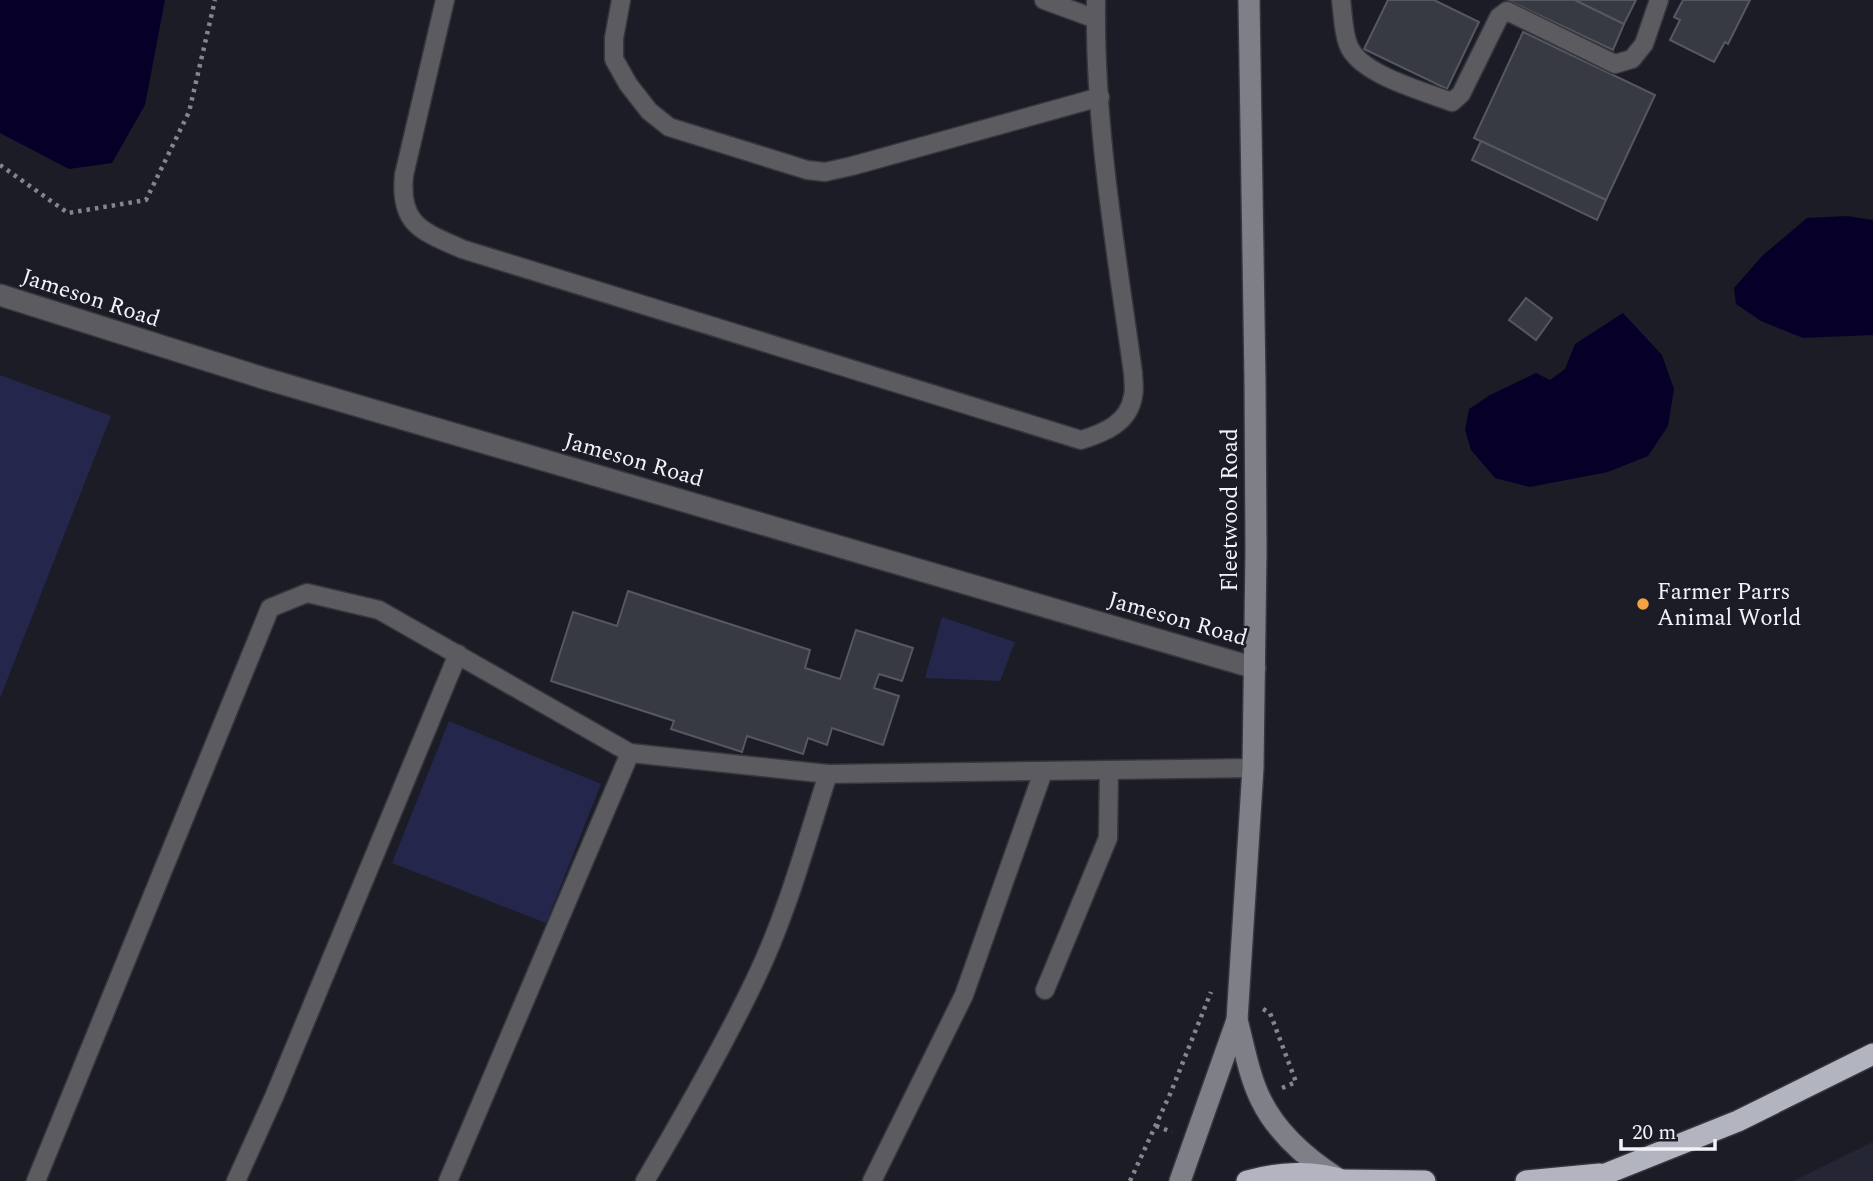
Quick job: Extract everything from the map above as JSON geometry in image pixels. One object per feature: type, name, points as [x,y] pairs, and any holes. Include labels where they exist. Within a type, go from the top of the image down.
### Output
[{"type":"highway","points":[[1526,1181],[1595,1177],[1738,1121],[1873,1054]]},
{"type":"highway","points":[[1247,1181],[1276,1175],[1302,1174],[1341,1180],[1425,1181]]},
{"type":"main road","name":"Fleetwood Road","points":[[1180,1181],[1237,1020],[1239,997],[1255,668],[1255,381],[1249,0]]},
{"type":"main road","name":"Fleetwood Road","points":[[1237,1020],[1259,1098],[1270,1115],[1299,1150],[1341,1180]]},
{"type":"street","name":"Jameson Road","points":[[0,295],[263,378],[1255,668]]},
{"type":"lane","points":[[445,0],[404,175],[402,196],[410,216],[425,233],[462,249],[1081,440],[1105,433],[1123,418],[1133,397],[1133,373],[1109,202],[1100,97],[1096,0]]},
{"type":"lane","points":[[621,0],[614,38],[614,59],[628,84],[649,111],[669,127],[807,170],[825,172],[852,166],[1100,97]]},
{"type":"lane","points":[[1044,0],[1096,19]]},
{"type":"lane","points":[[1341,0],[1348,44],[1357,60],[1378,73],[1452,102],[1461,94],[1499,17],[1507,11],[1615,64],[1632,59],[1644,44],[1659,0]]},
{"type":"lane","points":[[36,1181],[270,608],[307,593],[379,610],[630,753],[828,774],[1252,768]]},
{"type":"lane","points":[[236,1181],[274,1097],[458,654]]},
{"type":"lane","points":[[448,1181],[630,753]]},
{"type":"lane","points":[[1045,990],[1108,838],[1109,770]]},
{"type":"lane","points":[[872,1181],[964,995],[1044,772]]},
{"type":"lane","points":[[645,1181],[756,979],[786,905],[828,774]]},
{"type":"path","points":[[0,165],[68,213],[146,200],[189,112],[215,0]]},
{"type":"path","points":[[1130,1181],[1171,1092],[1219,974],[1241,959]]},
{"type":"path","points":[[1239,997],[1270,1013],[1296,1082]]},
{"type":"shaded area","points":[[0,0],[165,0],[145,105],[112,163],[69,169],[0,133]]},
{"type":"shaded area","points":[[1847,216],[1873,220],[1873,335],[1803,338],[1761,321],[1736,304],[1734,288],[1763,255],[1807,218]]},
{"type":"shaded area","points":[[1623,313],[1662,355],[1674,389],[1668,426],[1648,456],[1608,472],[1530,487],[1495,478],[1471,450],[1465,430],[1469,409],[1490,395],[1536,373],[1550,380],[1565,369],[1575,344]]},
{"type":"shaded area","points":[[0,375],[111,416],[0,698]]},
{"type":"shaded area","points":[[942,617],[1015,642],[1000,681],[925,678]]},
{"type":"shaded area","points":[[449,721],[601,784],[546,923],[392,863]]},
{"type":"shaded area","points":[[1873,1142],[1873,1181],[1793,1181]]},
{"type":"building","points":[[1388,0],[1434,0],[1479,22],[1447,89],[1364,49]]},
{"type":"building","points":[[1507,0],[1575,0],[1624,24],[1613,50]]},
{"type":"building","points":[[1575,0],[1636,0],[1624,24]]},
{"type":"building","points":[[1683,0],[1750,0],[1728,44],[1725,42],[1714,62],[1670,40],[1680,20],[1674,17]]},
{"type":"building","points":[[1523,32],[1655,95],[1606,200],[1474,138]]},
{"type":"building","points":[[1481,141],[1606,200],[1597,220],[1472,160]]},
{"type":"building","points":[[1526,298],[1552,318],[1536,340],[1509,320]]},
{"type":"building","points":[[628,591],[810,650],[805,668],[840,679],[856,630],[913,648],[902,681],[879,674],[874,688],[899,696],[883,745],[832,728],[827,745],[808,738],[803,754],[747,736],[742,752],[671,729],[674,721],[551,681],[573,612],[617,626]]},
{"type":"place","name":"Farmer Parrs Animal World","points":[[1643,604]]}]
